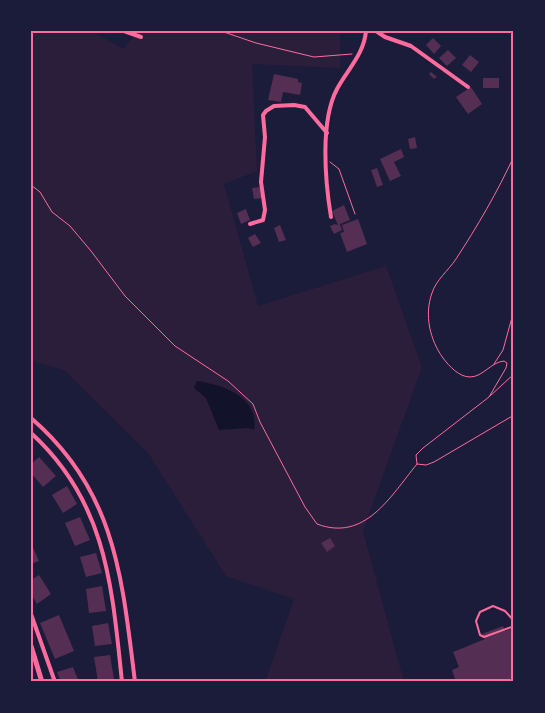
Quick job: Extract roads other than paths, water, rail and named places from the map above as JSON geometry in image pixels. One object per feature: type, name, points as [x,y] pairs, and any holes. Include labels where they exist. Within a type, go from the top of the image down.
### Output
[{"type":"main road","points":[[31,646],[42,682]]},
{"type":"street","points":[[124,31],[141,37]]},
{"type":"street","points":[[332,217],[326,177],[328,161],[327,133],[331,105],[337,89],[360,53],[366,31]]},
{"type":"street","points":[[376,31],[385,37],[411,46],[468,87]]},
{"type":"street","points":[[250,224],[263,220],[265,210],[262,182],[266,137],[263,115],[266,111],[274,106],[294,105],[304,107],[327,133]]},
{"type":"street","points":[[31,418],[62,447],[106,520],[120,578],[134,682]]},
{"type":"street","points":[[31,433],[75,483],[98,532],[114,602],[122,682]]},
{"type":"street","points":[[31,614],[55,682]]},
{"type":"lane","points":[[514,621],[505,611],[493,606],[480,612],[476,621],[480,635],[484,637],[514,626]]}]
